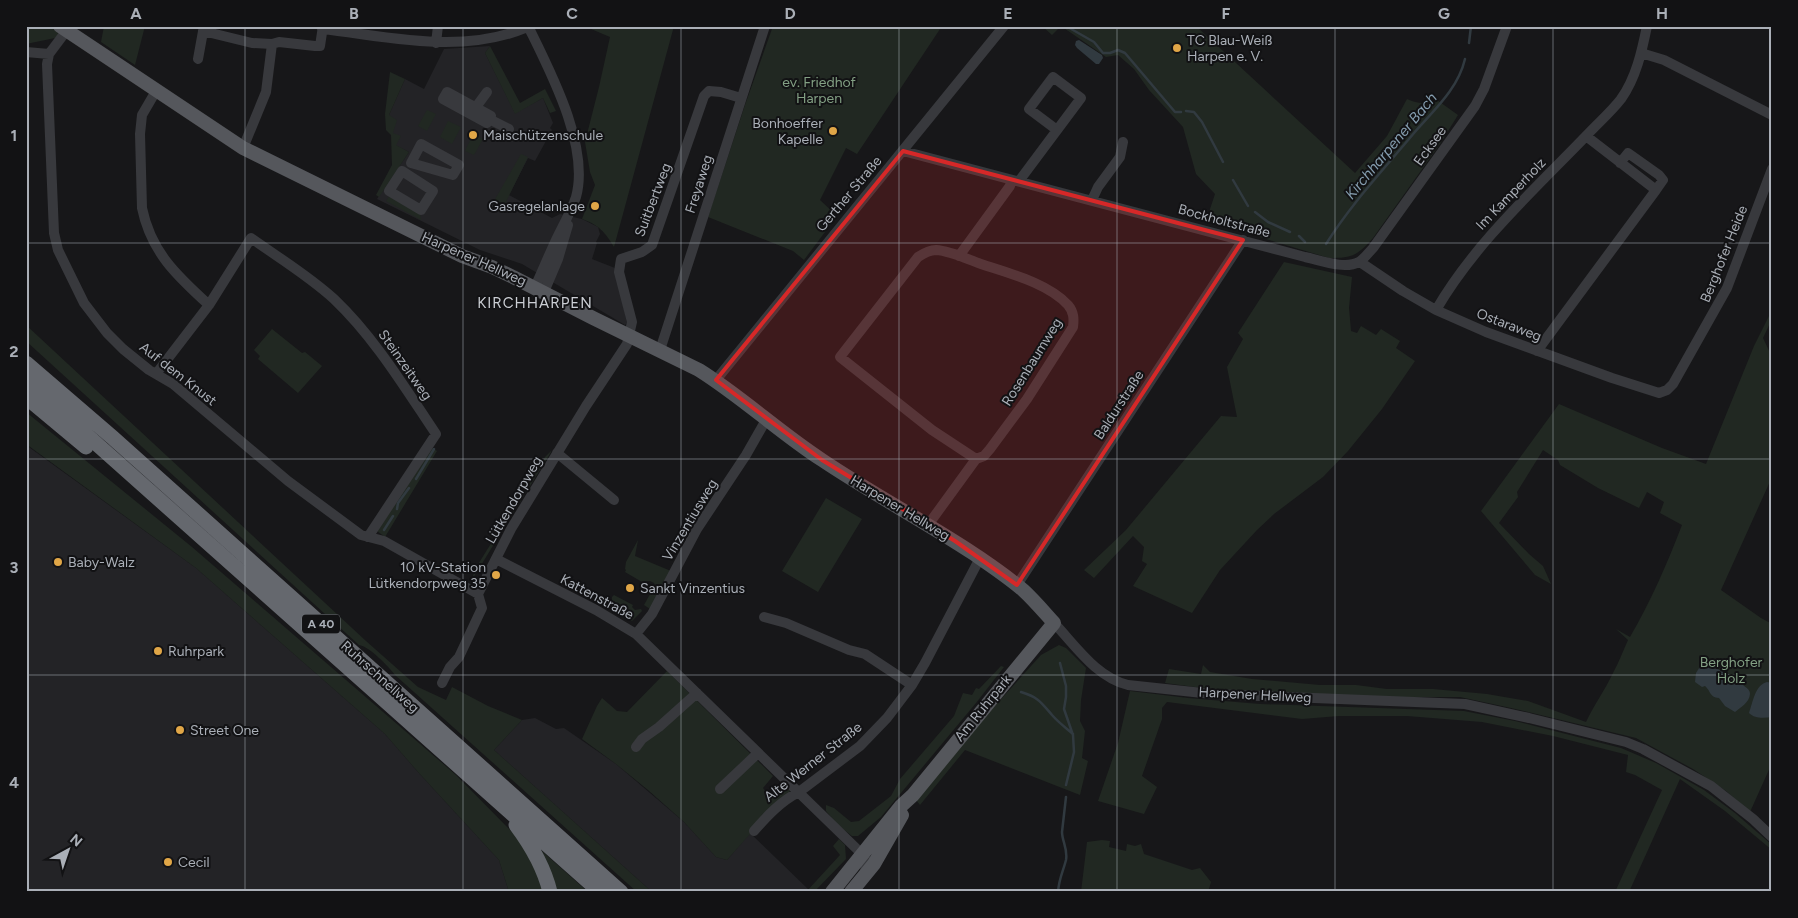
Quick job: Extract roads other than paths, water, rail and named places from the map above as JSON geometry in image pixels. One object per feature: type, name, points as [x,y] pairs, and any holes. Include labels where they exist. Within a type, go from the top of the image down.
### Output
[{"type":"highway","name":"Ruhrschnellweg","points":[[26,361],[622,892]]},
{"type":"highway","name":"Ruhrschnellweg","points":[[26,381],[600,892]]},
{"type":"highway","points":[[26,397],[152,503],[223,555]]},
{"type":"highway","points":[[491,795],[510,816],[528,842],[544,874],[550,892]]},
{"type":"main road","name":"Harpener Hellweg","points":[[64,28],[243,148],[462,256],[492,267],[684,361],[716,380],[766,420],[822,460],[980,558],[1017,585],[1054,623]]},
{"type":"main road","name":"Am Ruhrpark","points":[[832,892],[901,806],[913,794],[1054,623]]},
{"type":"main road","name":"Am Ruhrpark","points":[[851,892],[874,864],[913,794]]},
{"type":"street","points":[[436,43],[438,26]]},
{"type":"street","name":"Freyaweg","points":[[660,350],[765,26]]},
{"type":"street","name":"Gerther Straße","points":[[716,380],[1004,26]]},
{"type":"street","name":"Ecksee","points":[[1355,263],[1384,233],[1475,106],[1484,89],[1507,26]]},
{"type":"street","points":[[1537,351],[1656,190],[1586,136],[1621,99],[1634,75],[1642,53],[1647,26]]},
{"type":"street","points":[[198,60],[204,29],[252,43],[272,44],[279,42],[320,46],[323,28],[436,43],[481,41],[528,27],[556,86],[574,139],[579,183],[572,207],[539,290]]},
{"type":"street","points":[[26,52],[49,54],[64,28]]},
{"type":"street","points":[[243,148],[266,92],[272,44]]},
{"type":"street","points":[[1642,53],[1664,60],[1772,115]]},
{"type":"street","name":"Auf dem Knust","points":[[49,54],[47,64],[54,233],[58,250],[77,289],[98,321],[123,349],[156,374],[173,384],[243,444],[324,509],[361,535],[384,541],[478,594]]},
{"type":"street","points":[[959,256],[1010,186],[1057,130],[1081,98],[1053,77],[1029,109],[1057,130]]},
{"type":"street","points":[[156,91],[142,115],[140,134],[144,219],[159,253],[171,269],[209,305],[156,374]]},
{"type":"street","name":"Suitbertweg","points":[[630,336],[632,322],[619,272],[621,260],[642,252],[652,245],[704,96],[709,91],[721,92],[742,98]]},
{"type":"street","points":[[490,119],[488,123],[443,99],[446,92],[491,116],[490,119],[509,129]]},
{"type":"street","points":[[476,108],[487,92]]},
{"type":"street","name":"Im Kamperholz","points":[[1436,310],[1461,271],[1485,240],[1586,136]]},
{"type":"street","points":[[1092,200],[1098,187],[1120,157],[1123,142]]},
{"type":"street","name":"Bockholtstraße","points":[[902,150],[1305,257],[1342,265],[1355,263]]},
{"type":"street","points":[[405,173],[412,162]]},
{"type":"street","name":"Berghofer Heide","points":[[1659,393],[1667,390],[1673,384],[1720,304],[1772,169]]},
{"type":"street","name":"Steinzeitweg","points":[[209,305],[251,238],[310,279],[334,299],[353,319],[363,330],[436,434],[368,537]]},
{"type":"street","name":"Baldurstraße","points":[[1017,585],[1243,240]]},
{"type":"street","name":"Rosenbaumweg","points":[[928,525],[976,459],[984,456],[990,449],[1027,399],[1073,327],[1074,319],[1069,306],[1049,291],[1034,283],[959,256],[930,250],[918,257],[840,357],[932,430],[976,459]]},
{"type":"street","name":"Ostaraweg","points":[[1355,263],[1436,310],[1486,332],[1659,393]]},
{"type":"street","name":"Lütkendorpweg","points":[[442,683],[450,667],[459,656],[482,608],[478,594],[509,532],[627,344],[630,336]]},
{"type":"street","name":"Vinzentiusweg","points":[[636,634],[652,614],[697,529],[746,455],[766,420]]},
{"type":"street","points":[[557,453],[614,500]]},
{"type":"street","name":"Alte Werner Straße","points":[[754,831],[788,798],[799,792],[860,746],[887,718],[926,663],[980,558]]},
{"type":"street","name":"Kattenstraße","points":[[496,559],[596,610],[636,634],[862,854]]},
{"type":"street","points":[[764,617],[786,623],[849,650],[865,654],[912,685]]},
{"type":"street","name":"Harpener Hellweg","points":[[1054,623],[1100,672],[1116,682],[1128,685],[1212,694],[1465,704],[1626,742],[1652,753],[1711,786],[1753,819],[1772,837]]},
{"type":"street","points":[[636,747],[642,739],[659,727],[697,693]]},
{"type":"street","points":[[720,789],[758,753]]},
{"type":"street","points":[[865,875],[866,860],[862,854],[876,852],[889,840]]},
{"type":"waterway","name":"Kirchharpener Bach","points":[[1066,26],[1094,42],[1103,53],[1118,50],[1125,53],[1175,112],[1181,112]]},
{"type":"waterway","name":"Kirchharpener Bach","points":[[1469,43],[1471,26]]},
{"type":"waterway","name":"Kirchharpener Bach","points":[[1326,244],[1368,187],[1451,90],[1462,70],[1465,59]]},
{"type":"waterway","name":"Kirchharpener Bach","points":[[1186,111],[1194,112],[1202,122],[1223,162]]},
{"type":"waterway","name":"Kirchharpener Bach","points":[[1233,180],[1248,206]]},
{"type":"waterway","name":"Kirchharpener Bach","points":[[1255,212],[1268,222],[1290,232]]},
{"type":"waterway","name":"Kirchharpener Bach","points":[[1299,236],[1305,242]]},
{"type":"waterway","points":[[416,479],[434,449]]},
{"type":"waterway","points":[[397,509],[398,503],[409,488]]},
{"type":"waterway","points":[[384,530],[393,516]]},
{"type":"waterway","name":"Kirchharpener Bach","points":[[1060,663],[1066,686],[1064,709],[1073,735],[1074,752],[1066,785]]},
{"type":"waterway","points":[[1021,692],[1039,701],[1073,734]]},
{"type":"waterway","name":"Kirchharpener Bach","points":[[1058,892],[1066,860],[1066,849],[1062,832],[1066,797]]},
{"type":"place","name":"TC Blau-Weiß Harpen e. V.","points":[[1177,48]]},
{"type":"place","name":"Bonhoeffer Kapelle","points":[[833,131]]},
{"type":"place","name":"Maischützenschule","points":[[473,135]]},
{"type":"place","name":"Gasregelanlage","points":[[595,206]]},
{"type":"place","name":"Baby-Walz","points":[[58,562]]},
{"type":"place","name":"10 kV-Station Lütkendorpweg 35","points":[[496,575]]},
{"type":"place","name":"Sankt Vinzentius","points":[[630,588]]},
{"type":"place","name":"Ruhrpark","points":[[158,651]]},
{"type":"place","name":"Street One","points":[[180,730]]},
{"type":"place","name":"Cecil","points":[[168,862]]},
{"type":"district","name":"KIRCHHARPEN","points":[[535,303]]},
{"type":"park label","name":"ev. Friedhof Harpen","points":[[819,90]]},
{"type":"park label","name":"Berghofer Holz","points":[[1731,670]]}]
